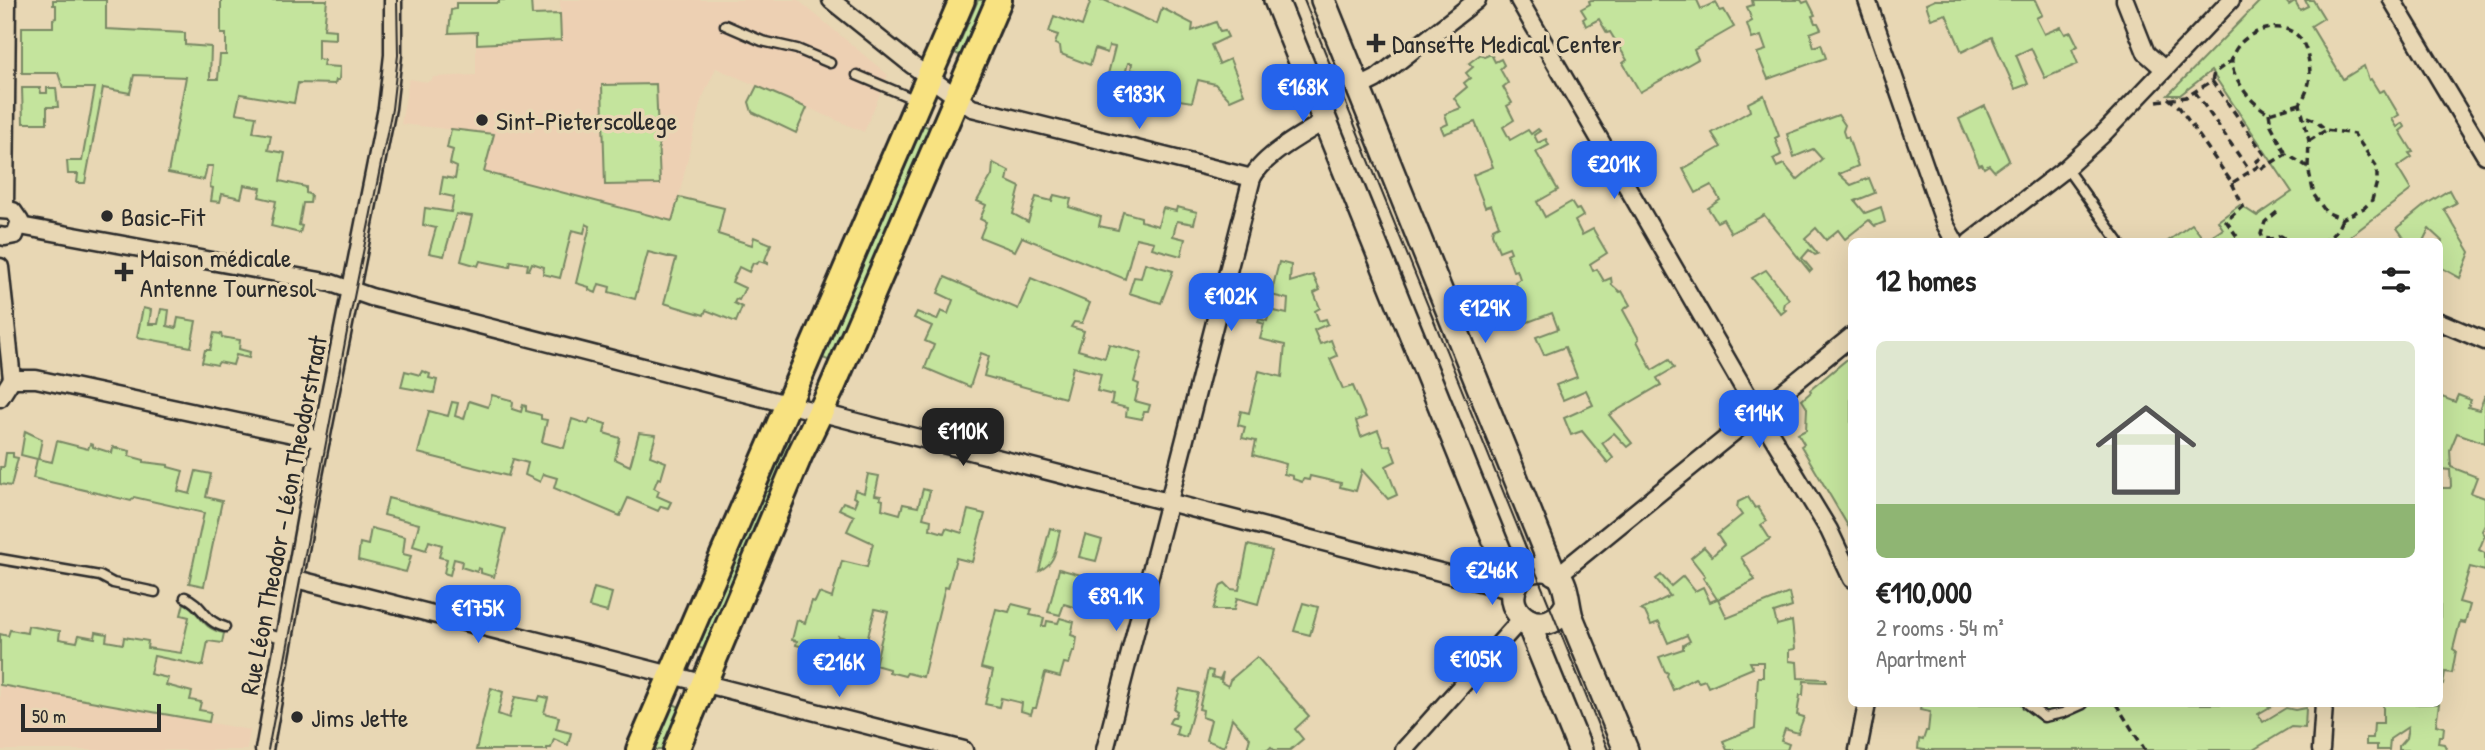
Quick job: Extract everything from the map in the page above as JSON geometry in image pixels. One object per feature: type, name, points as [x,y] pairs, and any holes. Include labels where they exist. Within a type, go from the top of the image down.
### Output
[{"type":"main road","points":[[639,750],[962,0]]},
{"type":"main road","points":[[677,750],[800,454],[999,0]]},
{"type":"street","points":[[0,236],[10,237],[20,226],[17,214],[2,210],[7,0]]},
{"type":"street","name":"Rue Léon Theodor - Léon Theodorstraat","points":[[264,750],[277,637],[296,579],[392,80],[393,0]]},
{"type":"street","points":[[831,0],[972,108],[1252,178]]},
{"type":"street","points":[[1276,0],[1514,588],[1514,605],[1525,619],[1580,750]]},
{"type":"street","points":[[1323,0],[1556,574],[1567,589],[1567,605],[1626,750]]},
{"type":"street","points":[[1358,88],[1376,79],[1477,0]]},
{"type":"street","points":[[1519,0],[1758,413],[1829,530],[1848,570]]},
{"type":"street","points":[[1867,0],[1945,224],[1953,238]]},
{"type":"street","points":[[2125,0],[2146,53],[2164,69]]},
{"type":"street","points":[[1975,238],[2066,168],[2102,135],[2231,0]]},
{"type":"street","points":[[2392,0],[2485,155]]},
{"type":"street","points":[[1105,750],[1252,178],[1258,168],[1301,135],[1325,121]]},
{"type":"street","points":[[20,226],[325,282],[371,297],[1514,588]]},
{"type":"street","points":[[0,267],[12,379],[0,398]]},
{"type":"street","points":[[2443,323],[2485,341]]},
{"type":"street","points":[[1556,574],[1848,339]]},
{"type":"street","points":[[12,379],[36,379],[321,440]]},
{"type":"street","points":[[1514,588],[1527,573],[1535,570],[1544,569],[1556,574]]},
{"type":"street","points":[[296,579],[964,750]]},
{"type":"street","points":[[1525,619],[1540,624],[1555,620],[1567,605]]},
{"type":"street","points":[[1404,750],[1525,619]]},
{"type":"street","points":[[1858,750],[1866,707]]},
{"type":"street","points":[[2320,750],[2324,707]]},
{"type":"lane","points":[[725,25],[762,41],[797,50],[830,63]]},
{"type":"lane","points":[[857,75],[919,101]]},
{"type":"lane","points":[[2066,168],[2116,238]]},
{"type":"lane","points":[[0,559],[100,576],[113,583],[155,592]]},
{"type":"lane","points":[[185,597],[195,602],[214,624],[225,627]]},
{"type":"lane","points":[[2031,707],[2045,717],[2074,707]]},
{"type":"path","points":[[2287,28],[2298,34],[2305,46],[2312,71],[2309,90],[2300,104],[2269,113],[2254,104],[2245,93],[2234,73],[2232,60],[2235,51],[2253,33],[2287,28]]},
{"type":"path","points":[[2152,103],[2168,98],[2186,97],[2212,81],[2214,73],[2232,60]]},
{"type":"path","points":[[2212,81],[2265,155],[2258,161],[2263,168],[2286,154]]},
{"type":"path","points":[[2195,92],[2250,171]]},
{"type":"path","points":[[2168,98],[2179,107],[2232,183],[2244,206],[2226,221],[2238,238]]},
{"type":"path","points":[[2300,104],[2309,141],[2308,167],[2314,195],[2326,212],[2342,219]]},
{"type":"path","points":[[2269,113],[2270,125],[2286,154],[2308,167]]},
{"type":"path","points":[[2305,116],[2315,120],[2326,130],[2354,134],[2377,167],[2377,182],[2372,200],[2364,208],[2342,219],[2330,238]]},
{"type":"path","points":[[2309,141],[2326,130]]},
{"type":"path","points":[[2232,183],[2260,164]]},
{"type":"path","points":[[2263,238],[2261,234],[2265,222],[2277,212]]},
{"type":"path","points":[[2118,707],[2145,750]]},
{"type":"shaded area","points":[[560,0],[798,0],[888,75],[864,132],[716,68],[701,101],[673,222],[483,172],[493,134],[401,124],[409,79],[427,82],[433,77],[476,75],[476,44],[561,40]]},
{"type":"shaded area","points":[[0,685],[250,730],[247,750],[0,750]]},
{"type":"green space","points":[[53,0],[106,0],[106,29],[185,33],[185,45],[211,47],[210,79],[218,79],[220,55],[226,55],[226,34],[221,34],[221,0],[327,0],[324,29],[336,30],[336,39],[318,38],[318,59],[324,60],[323,66],[340,67],[339,80],[336,80],[335,84],[298,83],[294,103],[240,94],[236,113],[256,116],[253,132],[271,135],[268,150],[285,153],[280,181],[306,187],[306,193],[311,195],[310,203],[303,203],[300,233],[271,226],[276,201],[259,197],[261,188],[244,185],[241,198],[222,194],[220,202],[211,201],[213,166],[207,166],[204,180],[168,173],[186,77],[134,75],[130,93],[103,88],[85,183],[77,183],[78,174],[68,174],[67,161],[82,161],[95,88],[63,88],[58,73],[22,73],[22,27],[53,27],[56,5],[53,5]]},
{"type":"green space","points":[[499,0],[531,0],[532,15],[560,14],[561,40],[477,44],[477,32],[449,33],[451,10],[456,9],[456,3],[499,3]]},
{"type":"green space","points":[[978,0],[985,0],[961,56],[955,53]]},
{"type":"green space","points":[[1091,0],[1104,0],[1157,24],[1162,8],[1193,24],[1192,31],[1216,22],[1220,32],[1225,31],[1228,37],[1211,45],[1219,64],[1230,59],[1244,94],[1230,100],[1215,84],[1198,80],[1192,102],[1172,99],[1175,88],[1159,84],[1160,79],[1144,75],[1145,72],[1131,70],[1132,63],[1128,63],[1123,82],[1107,78],[1115,47],[1109,46],[1107,53],[1095,49],[1090,65],[1061,54],[1060,46],[1055,44],[1058,35],[1049,32],[1054,16],[1082,26]]},
{"type":"green space","points":[[1591,0],[1697,0],[1701,9],[1716,2],[1734,27],[1694,50],[1698,59],[1640,92],[1623,63],[1627,60],[1610,32],[1607,33],[1599,19],[1586,26],[1583,19],[1586,17],[1581,9],[1590,4]]},
{"type":"green space","points":[[1752,0],[1808,1],[1815,15],[1812,16],[1815,23],[1818,23],[1821,29],[1810,33],[1814,47],[1821,44],[1826,58],[1768,79],[1757,53],[1766,50],[1761,36],[1752,39],[1747,24],[1752,21],[1747,7],[1753,5]]},
{"type":"green space","points":[[1935,0],[2035,0],[2042,15],[2036,18],[2044,34],[2061,27],[2065,34],[2071,32],[2078,46],[2072,49],[2078,64],[2045,78],[2031,48],[2016,55],[2028,84],[2015,89],[1992,37],[1962,52],[1946,14],[1931,19],[1926,4]]},
{"type":"green space","points":[[2261,0],[2285,0],[2289,5],[2295,1],[2300,10],[2308,6],[2305,0],[2313,0],[2324,18],[2311,26],[2343,79],[2364,66],[2369,80],[2371,79],[2379,92],[2384,90],[2399,115],[2392,119],[2397,127],[2403,123],[2405,127],[2400,131],[2413,152],[2409,153],[2412,157],[2397,167],[2411,190],[2348,238],[2210,238],[2223,229],[2218,221],[2240,205],[2257,216],[2292,192],[2211,71],[2180,95],[2168,95]]},
{"type":"green space","points":[[1481,54],[1484,57],[1491,54],[1495,62],[1501,59],[1504,65],[1500,69],[1508,83],[1503,87],[1512,103],[1507,106],[1514,120],[1503,127],[1510,140],[1528,130],[1531,134],[1538,129],[1540,131],[1534,135],[1538,143],[1546,139],[1549,145],[1536,152],[1558,190],[1537,202],[1545,217],[1571,202],[1576,210],[1579,209],[1583,216],[1575,221],[1582,235],[1593,229],[1607,253],[1590,264],[1593,271],[1597,269],[1604,281],[1611,278],[1612,285],[1622,291],[1630,305],[1623,310],[1652,370],[1669,360],[1674,368],[1657,378],[1661,385],[1609,415],[1632,443],[1627,447],[1614,433],[1602,443],[1613,458],[1608,463],[1582,431],[1571,435],[1564,418],[1593,405],[1586,390],[1563,400],[1556,385],[1577,377],[1565,347],[1544,355],[1536,337],[1558,329],[1552,313],[1520,325],[1514,309],[1521,306],[1515,289],[1515,282],[1520,279],[1517,270],[1513,271],[1507,254],[1511,252],[1509,247],[1499,251],[1492,234],[1493,228],[1499,225],[1491,205],[1485,207],[1473,175],[1493,167],[1475,122],[1444,134],[1441,127],[1448,124],[1445,114],[1461,108],[1454,98],[1467,87],[1464,83],[1470,78],[1466,73],[1473,67],[1469,63]]},
{"type":"green space","points":[[656,84],[660,184],[605,185],[602,85]]},
{"type":"green space","points":[[757,86],[807,108],[796,133],[752,112],[749,102]]},
{"type":"green space","points":[[22,88],[40,88],[41,93],[47,93],[47,88],[56,88],[58,107],[47,107],[47,123],[23,123]]},
{"type":"green space","points":[[1764,95],[1779,136],[1775,138],[1781,155],[1773,159],[1777,167],[1784,164],[1797,180],[1822,159],[1813,149],[1794,157],[1787,134],[1838,115],[1845,125],[1843,131],[1845,137],[1848,137],[1858,166],[1839,174],[1851,185],[1869,178],[1875,193],[1855,201],[1865,213],[1881,207],[1885,222],[1875,226],[1869,220],[1845,239],[1838,230],[1826,240],[1816,228],[1805,238],[1818,254],[1815,255],[1809,250],[1802,258],[1812,270],[1810,272],[1764,215],[1731,233],[1723,219],[1717,222],[1708,208],[1720,200],[1711,185],[1696,193],[1683,169],[1721,147],[1712,133],[1750,111],[1748,103]]},
{"type":"green space","points":[[1985,106],[2009,160],[1994,171],[1989,165],[1984,168],[1982,164],[1979,165],[1959,119]]},
{"type":"green space","points":[[923,125],[930,128],[830,361],[823,358]]},
{"type":"green space","points":[[451,129],[494,134],[484,172],[672,221],[679,197],[724,208],[718,234],[752,245],[754,237],[771,244],[765,260],[768,264],[759,261],[757,264],[753,263],[749,272],[739,267],[732,282],[745,288],[739,300],[736,299],[734,303],[742,307],[736,322],[706,310],[704,315],[664,303],[676,259],[648,252],[635,299],[609,292],[610,287],[599,284],[596,293],[589,290],[589,287],[576,283],[590,226],[586,224],[584,233],[572,230],[560,278],[543,274],[544,267],[532,263],[527,270],[528,264],[511,261],[510,267],[480,261],[478,266],[461,261],[472,216],[456,214],[444,256],[429,253],[436,228],[423,225],[425,208],[451,212],[454,197],[440,194],[443,177],[455,179],[457,167],[450,164],[453,150],[447,148]]},
{"type":"green space","points":[[993,163],[1009,171],[1007,181],[1020,187],[1013,214],[1028,222],[1036,197],[1052,201],[1054,195],[1071,199],[1069,207],[1101,217],[1099,226],[1118,230],[1123,212],[1158,226],[1163,208],[1176,211],[1177,207],[1197,212],[1194,224],[1177,221],[1173,236],[1185,239],[1181,256],[1152,248],[1154,242],[1136,238],[1125,279],[1022,237],[1015,251],[980,237],[986,222],[980,219],[986,205],[977,201],[992,175]]},
{"type":"green space","points":[[2449,190],[2456,203],[2444,209],[2470,252],[2460,278],[2443,269],[2443,238],[2439,238],[2429,229],[2424,238],[2404,238],[2397,228]]},
{"type":"green space","points":[[2192,224],[2203,238],[2172,238]]},
{"type":"green space","points":[[1279,262],[1291,265],[1290,282],[1313,275],[1320,290],[1314,293],[1320,308],[1315,311],[1319,321],[1326,319],[1328,324],[1314,330],[1320,344],[1331,340],[1337,356],[1330,359],[1343,389],[1353,386],[1366,417],[1356,421],[1361,437],[1378,430],[1384,446],[1390,445],[1396,461],[1386,466],[1397,495],[1388,499],[1362,470],[1356,491],[1340,487],[1341,483],[1310,476],[1309,480],[1303,479],[1302,482],[1293,479],[1293,476],[1284,474],[1286,464],[1253,455],[1256,441],[1242,438],[1245,427],[1238,425],[1241,411],[1249,413],[1259,371],[1282,377],[1285,345],[1260,339],[1264,324],[1258,322],[1259,319],[1267,321],[1270,310],[1287,314],[1288,299],[1271,295]]},
{"type":"green space","points":[[1145,263],[1173,271],[1161,303],[1129,293],[1134,277],[1141,278]]},
{"type":"green space","points":[[1766,270],[1789,299],[1784,303],[1786,310],[1781,314],[1752,278]]},
{"type":"green space","points":[[945,277],[1018,309],[1031,278],[1090,303],[1082,323],[1074,322],[1071,327],[1084,331],[1078,350],[1105,358],[1109,344],[1142,353],[1134,382],[1139,384],[1135,401],[1150,405],[1148,412],[1144,412],[1142,419],[1126,416],[1127,408],[1111,404],[1113,395],[1097,391],[1101,374],[1073,367],[1065,398],[984,376],[989,356],[981,353],[970,387],[925,368],[934,345],[925,341],[932,326],[914,318],[917,312],[937,320],[941,311],[948,314],[953,300],[938,293]]},
{"type":"green space","points":[[143,308],[151,310],[149,324],[158,324],[161,309],[169,310],[167,326],[176,328],[178,318],[196,321],[191,347],[137,337]]},
{"type":"green space","points":[[214,333],[240,340],[239,349],[250,352],[249,358],[236,355],[233,365],[202,362],[205,350],[210,350]]},
{"type":"green space","points":[[1848,358],[1848,526],[1801,446],[1804,444],[1798,434],[1806,430],[1807,408],[1802,400]]},
{"type":"green space","points":[[405,371],[420,375],[422,371],[430,374],[429,378],[437,380],[434,393],[401,387]]},
{"type":"green space","points":[[492,395],[511,400],[512,409],[521,412],[523,405],[526,406],[526,411],[541,415],[541,419],[547,420],[542,442],[564,448],[572,419],[588,424],[590,419],[606,424],[604,433],[620,438],[615,459],[630,466],[639,433],[656,435],[650,456],[666,462],[661,479],[658,478],[654,488],[659,491],[657,496],[671,502],[668,508],[661,506],[658,511],[628,498],[620,516],[554,488],[557,478],[543,474],[540,482],[525,475],[528,463],[513,459],[508,476],[418,453],[429,411],[448,416],[452,402],[458,403],[455,416],[464,419],[469,401],[488,407]]},
{"type":"green space","points":[[2458,395],[2471,400],[2468,407],[2479,410],[2485,395],[2485,443],[2457,433],[2450,450],[2451,467],[2477,477],[2471,493],[2485,498],[2485,525],[2482,531],[2485,535],[2479,550],[2485,553],[2485,571],[2470,567],[2459,602],[2470,605],[2465,623],[2460,622],[2453,649],[2456,651],[2452,673],[2445,672],[2443,685],[2443,488],[2451,486],[2450,470],[2443,469],[2443,397],[2455,402]]},
{"type":"green space","points":[[25,431],[42,439],[38,459],[52,462],[57,441],[88,449],[90,444],[112,453],[113,447],[130,451],[129,456],[144,462],[168,465],[183,471],[178,491],[190,494],[196,471],[211,474],[206,497],[222,501],[204,586],[189,583],[204,513],[134,497],[131,501],[33,478],[37,459],[21,455]]},
{"type":"green space","points":[[788,439],[795,442],[705,650],[698,647]]},
{"type":"green space","points":[[6,453],[13,453],[13,457],[18,458],[11,486],[0,484],[0,467],[4,467]]},
{"type":"green space","points":[[868,474],[879,476],[875,495],[881,496],[880,499],[883,500],[882,509],[900,514],[903,504],[918,507],[923,489],[930,491],[923,518],[931,520],[930,529],[944,533],[946,528],[962,533],[968,510],[985,514],[972,562],[956,558],[948,588],[945,587],[923,677],[889,672],[889,669],[875,665],[888,612],[875,609],[866,644],[838,636],[836,643],[822,640],[819,651],[796,645],[797,641],[792,640],[797,620],[805,623],[812,601],[815,602],[819,593],[832,598],[842,561],[867,567],[873,543],[847,531],[854,516],[839,509],[843,502],[854,506],[857,499],[853,497],[855,490],[864,493]]},
{"type":"green space","points":[[1748,497],[1767,521],[1761,525],[1770,539],[1741,557],[1755,580],[1718,599],[1727,618],[1789,593],[1792,607],[1774,613],[1777,625],[1792,621],[1795,649],[1789,650],[1789,661],[1797,662],[1798,678],[1826,679],[1826,682],[1804,681],[1797,715],[1804,717],[1798,733],[1785,729],[1781,741],[1789,744],[1787,750],[1727,750],[1723,741],[1755,728],[1758,677],[1763,677],[1763,662],[1750,662],[1753,668],[1708,687],[1705,680],[1699,682],[1695,678],[1673,690],[1659,657],[1683,649],[1683,645],[1690,641],[1687,635],[1668,643],[1659,622],[1651,625],[1645,612],[1641,610],[1670,596],[1656,579],[1661,575],[1671,586],[1683,576],[1695,591],[1703,587],[1710,602],[1717,599],[1703,578],[1705,576],[1691,558],[1704,547],[1712,556],[1724,545],[1717,535],[1742,515],[1737,508],[1738,502]]},
{"type":"green space","points":[[388,498],[506,529],[494,577],[481,573],[478,568],[477,572],[461,567],[462,561],[454,559],[450,575],[444,573],[447,559],[439,557],[442,545],[429,541],[426,550],[413,546],[419,524],[384,515]]},
{"type":"green space","points":[[371,528],[405,537],[403,554],[411,556],[406,572],[358,560],[360,543],[368,545]]},
{"type":"green space","points":[[1050,528],[1060,531],[1056,548],[1053,559],[1039,571]]},
{"type":"green space","points":[[1085,535],[1102,540],[1096,561],[1079,557]]},
{"type":"green space","points":[[1248,545],[1272,551],[1258,604],[1237,598],[1234,610],[1213,610],[1221,585],[1225,583],[1231,589],[1239,590]]},
{"type":"green space","points":[[1059,569],[1092,578],[1088,593],[1081,592],[1077,608],[1064,604],[1060,615],[1048,612]]},
{"type":"green space","points":[[594,588],[612,593],[607,612],[589,607]]},
{"type":"green space","points":[[184,603],[210,627],[224,633],[222,643],[208,641],[203,666],[154,656],[150,674],[168,678],[166,685],[192,692],[190,700],[201,702],[199,710],[211,712],[209,722],[0,685],[0,634],[8,636],[10,630],[27,633],[28,626],[60,631],[59,639],[77,642],[79,635],[95,638],[96,632],[107,634],[106,641],[123,644],[124,637],[148,641],[147,648],[181,653],[189,617],[181,615]]},
{"type":"green space","points":[[1303,603],[1318,607],[1310,635],[1294,631]]},
{"type":"green space","points":[[1012,604],[1032,609],[1030,615],[1044,618],[1042,626],[1046,626],[1047,621],[1058,623],[1060,618],[1074,622],[1071,635],[1077,637],[1075,651],[1069,664],[1064,663],[1060,677],[1045,673],[1036,708],[1033,708],[1031,714],[1021,711],[1022,703],[1001,698],[999,707],[985,704],[993,671],[981,668],[996,609],[1009,612]]},
{"type":"green space","points":[[1257,657],[1309,716],[1295,729],[1303,739],[1290,750],[1274,750],[1271,747],[1268,750],[1247,749],[1250,738],[1232,718],[1224,747],[1206,740],[1211,720],[1202,717],[1203,710],[1199,709],[1208,670],[1213,671],[1212,677],[1220,679],[1223,672],[1221,682],[1228,686],[1230,680]]},
{"type":"green space","points":[[491,688],[503,692],[498,714],[509,718],[515,697],[538,701],[540,696],[548,698],[544,713],[559,717],[556,729],[571,733],[568,745],[554,739],[551,748],[547,750],[476,750]]},
{"type":"green space","points":[[1180,689],[1198,693],[1186,737],[1176,734],[1178,726],[1169,723],[1177,711],[1174,709]]},
{"type":"green space","points":[[673,704],[680,707],[662,750],[653,750]]},
{"type":"green space","points":[[1920,707],[2270,707],[2258,714],[2263,722],[2286,708],[2306,708],[2305,728],[2291,727],[2253,750],[1924,750],[1918,749],[1919,739],[1923,740],[1928,731],[1930,712],[1920,710]]},
{"type":"green space","points":[[2383,707],[2439,707],[2436,725],[2444,727],[2443,736],[2439,736],[2438,743],[2444,744],[2447,750],[2399,750],[2406,738],[2408,727],[2390,739],[2389,750],[2377,750],[2377,745],[2366,745],[2366,738],[2373,738],[2374,723],[2383,723]]},
{"type":"tram line","points":[[268,750],[392,109],[398,55],[397,0]]},
{"type":"tram line","points":[[1304,0],[1608,750]]},
{"type":"place","name":"Dansette Medical Center","points":[[1376,43]]},
{"type":"place","name":"Sint-Pieterscollege","points":[[482,120]]},
{"type":"place","name":"Basic-Fit","points":[[107,216]]},
{"type":"place","name":"Maison médicale Antenne Tournesol","points":[[124,272]]},
{"type":"place","name":"Jims Jette","points":[[297,717]]}]
